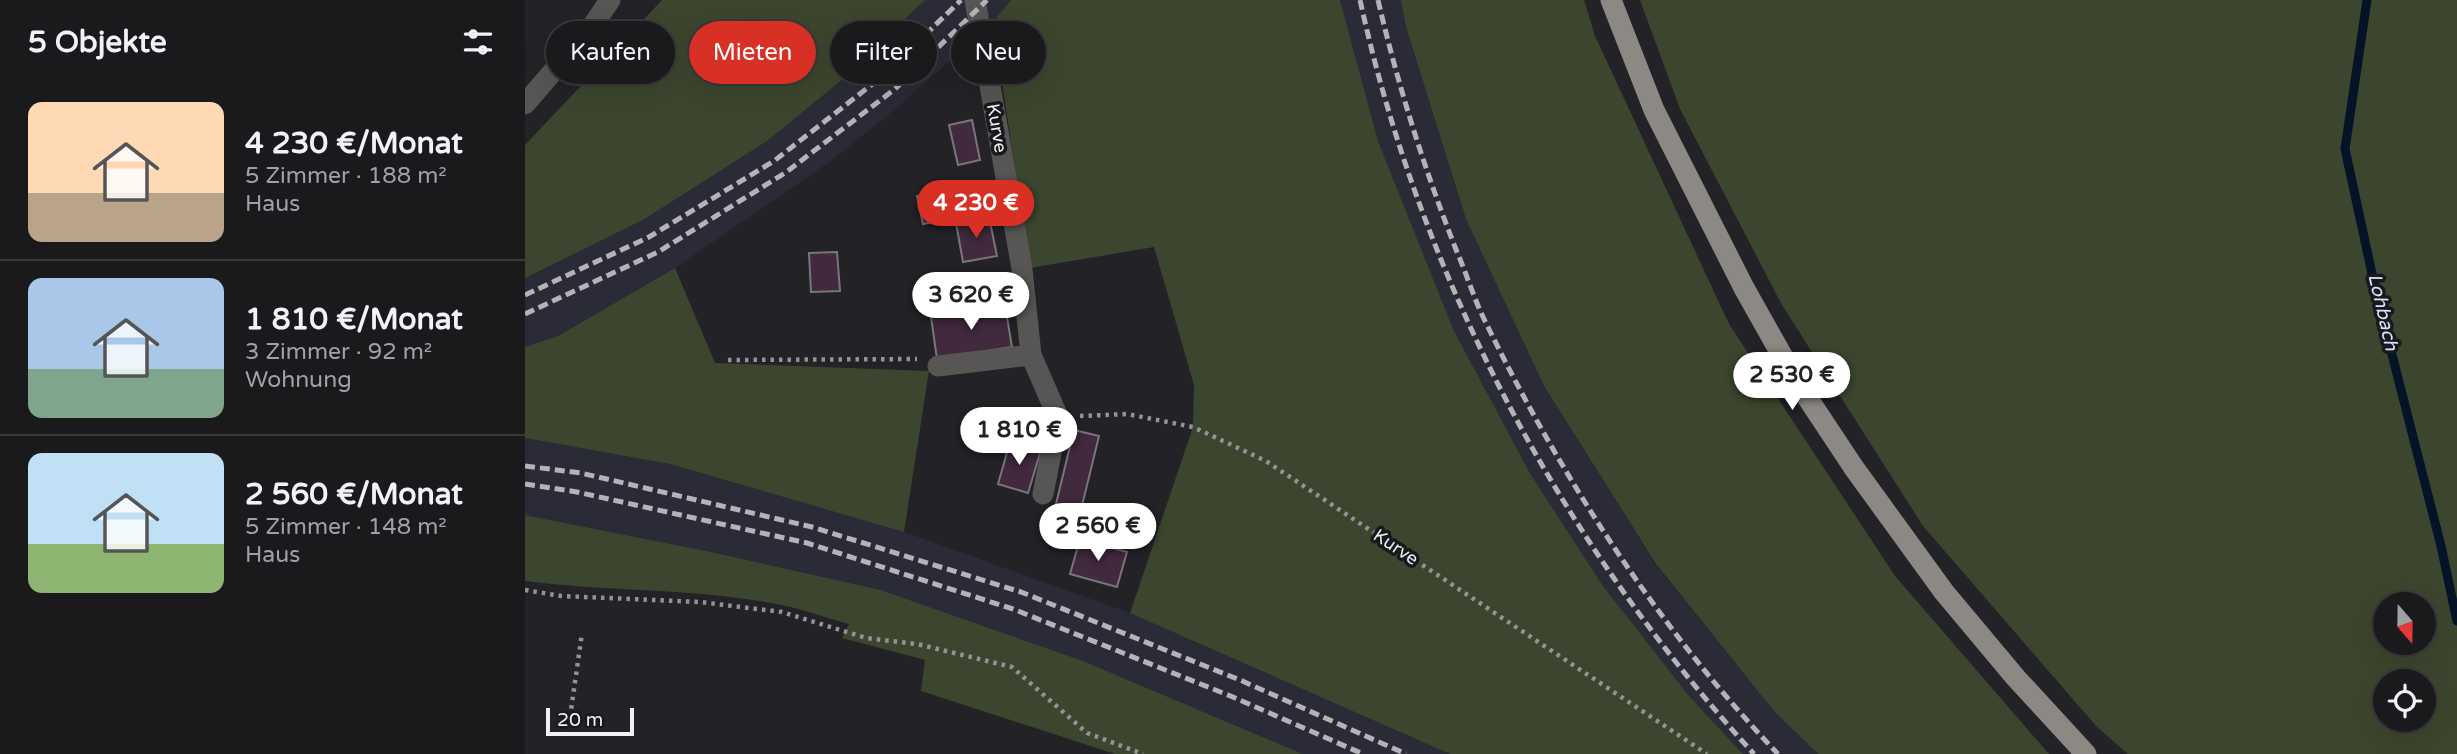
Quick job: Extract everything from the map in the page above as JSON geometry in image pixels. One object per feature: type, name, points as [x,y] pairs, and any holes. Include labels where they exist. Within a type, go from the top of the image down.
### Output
[{"type":"main road","points":[[1611,0],[1654,110],[1744,288],[1797,382],[1854,468],[1944,592],[2016,678],[2086,754]]},
{"type":"street","points":[[525,104],[594,24],[610,0]]},
{"type":"street","name":"Kurve","points":[[975,0],[1021,270],[1031,355],[1058,417]]},
{"type":"street","points":[[938,366],[1031,355]]},
{"type":"street","points":[[1043,494],[1058,417]]},
{"type":"path","points":[[728,360],[913,358],[938,366]]},
{"type":"path","name":"Kurve","points":[[1058,417],[1127,414],[1193,427],[1266,461],[1707,754]]},
{"type":"path","points":[[525,590],[561,596],[700,603],[782,612],[866,638],[917,643],[1012,667],[1087,733],[1143,754]]},
{"type":"path","points":[[570,717],[582,634]]},
{"type":"shaded area","points":[[925,0],[1011,0],[994,21],[951,21],[951,60],[937,72],[937,21],[903,21]]},
{"type":"shaded area","points":[[1340,0],[1401,0],[1406,27],[1466,219],[1544,386],[1656,565],[1773,710],[1818,754],[1743,754],[1689,696],[1603,586],[1531,475],[1454,331],[1378,141]]},
{"type":"shaded area","points":[[837,84],[924,84],[831,161],[675,268],[558,336],[525,347],[525,278],[643,220],[767,141]]},
{"type":"shaded area","points":[[525,438],[670,464],[904,532],[1130,613],[1450,754],[1303,754],[1083,661],[881,590],[711,552],[525,515]]},
{"type":"green space","points":[[662,0],[925,0],[903,21],[830,21],[830,84],[837,84],[767,141],[643,220],[525,278],[525,145],[583,84],[675,84],[675,21],[642,21]]},
{"type":"green space","points":[[1011,0],[1340,0],[1378,141],[1454,331],[1531,475],[1603,586],[1689,696],[1743,754],[1450,754],[1130,613],[1193,427],[1194,385],[1154,247],[1030,268],[1002,84],[1046,84],[1046,21],[994,21]]},
{"type":"green space","points":[[1401,0],[1584,0],[1595,36],[1729,324],[1895,576],[2049,754],[1818,754],[1773,710],[1656,564],[1544,386],[1466,219],[1406,27]]},
{"type":"green space","points":[[1640,0],[2457,0],[2457,754],[2128,754],[2097,727],[1923,526],[1782,305],[1680,109]]},
{"type":"green space","points":[[675,268],[715,363],[929,371],[904,532],[670,464],[525,438],[525,347],[558,336]]},
{"type":"green space","points":[[525,515],[711,552],[881,590],[1083,661],[1303,754],[1115,754],[921,691],[925,660],[842,638],[849,624],[782,605],[750,600],[525,581]]},
{"type":"building","points":[[972,120],[980,160],[958,165],[949,125]]},
{"type":"building","points":[[949,190],[954,218],[923,224],[917,196]]},
{"type":"building","points":[[989,217],[997,256],[963,262],[956,223]]},
{"type":"building","points":[[837,252],[840,291],[811,292],[809,253]]},
{"type":"building","points":[[1005,305],[1012,347],[937,359],[931,317]]},
{"type":"building","points":[[1074,430],[1099,436],[1080,514],[1055,508]]},
{"type":"building","points":[[1010,442],[1041,450],[1028,493],[998,484]]},
{"type":"building","points":[[1080,539],[1127,552],[1117,587],[1070,574]]},
{"type":"waterway","name":"Lohbach","points":[[2367,0],[2345,149],[2376,292],[2441,546],[2457,621]]},
{"type":"railway","points":[[525,295],[649,237],[774,161],[884,75],[961,0]]},
{"type":"railway","points":[[525,314],[658,252],[785,173],[895,89],[987,0]]},
{"type":"railway","points":[[1360,0],[1387,104],[1420,206],[1461,306],[1507,402],[1561,496],[1620,586],[1684,672],[1754,754]]},
{"type":"railway","points":[[1378,0],[1403,96],[1434,191],[1477,304],[1514,379],[1579,493],[1653,603],[1734,706],[1778,754]]},
{"type":"railway","points":[[525,466],[581,473],[812,527],[1021,592],[1240,680],[1406,754]]},
{"type":"railway","points":[[525,484],[577,492],[807,543],[1013,609],[1233,697],[1363,754]]}]
